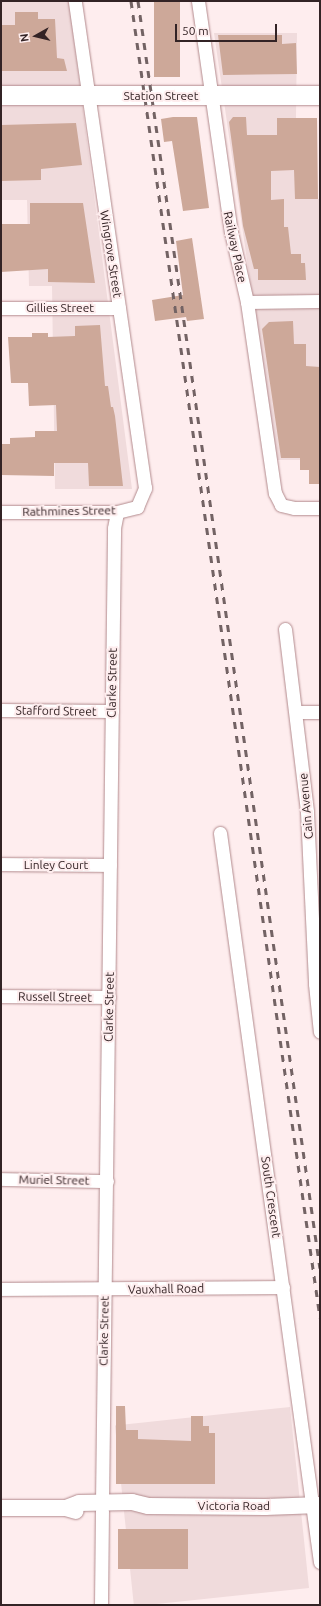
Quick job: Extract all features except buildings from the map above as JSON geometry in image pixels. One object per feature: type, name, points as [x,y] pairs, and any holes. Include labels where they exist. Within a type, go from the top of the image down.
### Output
[{"type":"main road","name":"Station Street","points":[[1,95],[320,95]]},
{"type":"street","name":"Wingrove Street","points":[[75,1],[145,488],[137,506]]},
{"type":"street","name":"Railway Place","points":[[198,1],[230,232],[247,302],[275,493],[281,505],[294,508],[320,508]]},
{"type":"street","points":[[247,302],[320,301]]},
{"type":"street","name":"Gillies Street","points":[[1,308],[119,308]]},
{"type":"street","name":"Rathmines Street","points":[[1,512],[117,512],[137,506]]},
{"type":"street","name":"Clarke Street","points":[[101,1605],[114,528],[117,512]]},
{"type":"street","name":"Cain Avenue","points":[[285,629],[297,712],[310,849],[315,910],[320,1032]]},
{"type":"street","name":"Stafford Street","points":[[1,710],[112,711]]},
{"type":"street","points":[[297,712],[320,712]]},
{"type":"street","name":"South Crescent","points":[[220,833],[316,1505],[320,1562]]},
{"type":"street","name":"Linley Court","points":[[1,864],[110,865]]},
{"type":"street","name":"Russell Street","points":[[1,996],[109,997]]},
{"type":"street","name":"Muriel Street","points":[[1,1179],[107,1181]]},
{"type":"street","name":"Vauxhall Road","points":[[1,1289],[105,1290],[284,1287]]},
{"type":"street","name":"Victoria Road","points":[[1,1508],[66,1508],[79,1503],[102,1507],[132,1502],[148,1506],[265,1507],[316,1505]]},
{"type":"shaded area","points":[[1,1],[69,1],[132,489],[55,489],[52,286],[29,286],[27,200],[1,200]]},
{"type":"shaded area","points":[[214,33],[297,33],[295,199],[320,199],[320,460],[276,460]]},
{"type":"shaded area","points":[[290,1407],[309,1588],[147,1605],[134,1605],[115,1425]]},
{"type":"railway","points":[[131,1],[320,1318]]},
{"type":"railway","points":[[138,1],[320,1268]]}]
